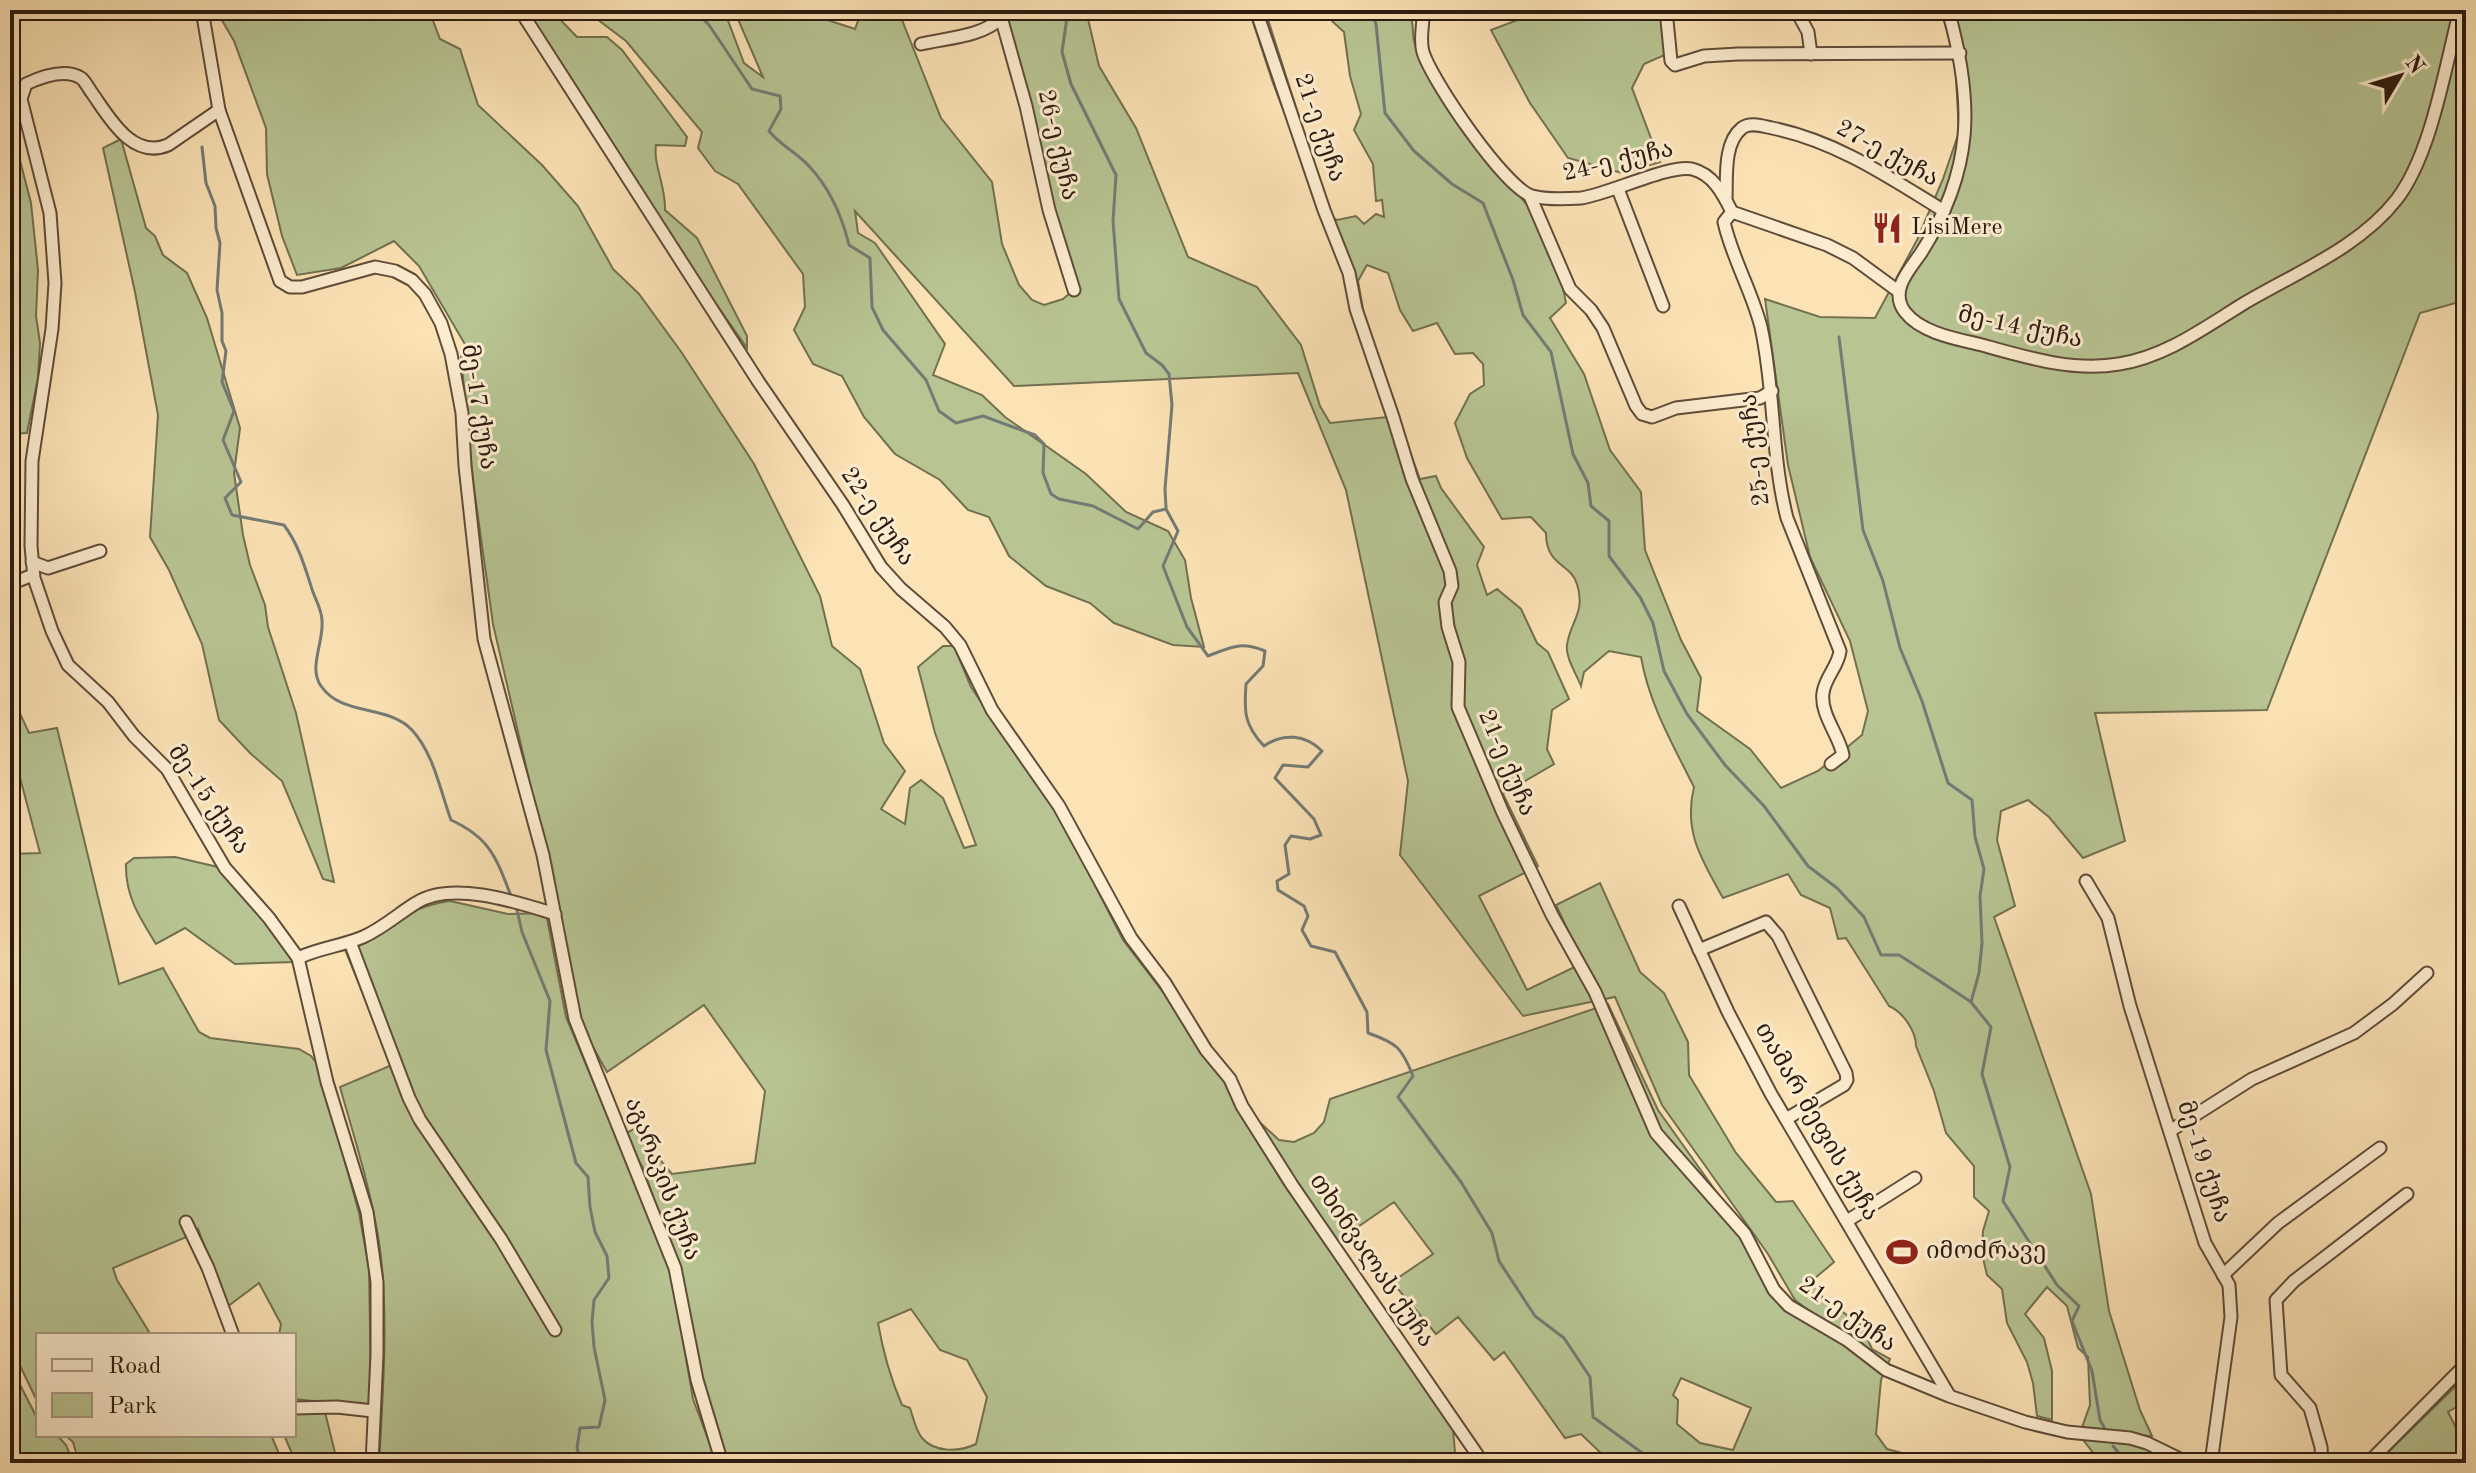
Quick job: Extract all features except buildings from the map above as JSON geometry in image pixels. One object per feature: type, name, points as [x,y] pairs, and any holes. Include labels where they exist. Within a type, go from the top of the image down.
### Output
[{"type":"street","name":"მე-17 ქუჩა","points":[[202,10],[219,110],[280,281],[290,287],[302,287],[375,267],[395,271],[412,280],[425,294],[441,323],[451,354],[462,413],[484,639],[543,855],[555,914]]},
{"type":"street","name":"22-ე ქუჩა","points":[[520,10],[881,567],[960,645],[992,710],[1059,806],[1131,938],[1165,983],[1206,1050],[1230,1079]]},
{"type":"street","name":"21-ე ქუჩა","points":[[1256,10],[1324,210],[1349,273],[1356,309],[1412,479],[1450,571],[1452,586],[1445,602],[1448,627],[1459,662],[1458,707],[1503,813],[1552,915],[1595,992],[1656,1133],[1745,1234],[1774,1290],[1789,1306],[1847,1340],[1886,1370],[2025,1422],[2067,1432],[2130,1438],[2188,1463]]},
{"type":"street","points":[[1423,10],[1423,53],[1452,104],[1485,152],[1530,196],[1570,289],[1591,310],[1603,328],[1642,414],[1652,417],[1676,408],[1760,398],[1772,391]]},
{"type":"street","points":[[1666,10],[1671,61],[1675,65],[1704,56],[1960,53]]},
{"type":"street","points":[[1796,10],[1808,32],[1811,54]]},
{"type":"street","points":[[1732,212],[1827,245],[1853,258],[1898,291],[1944,211],[1954,188],[1963,151],[1967,112],[1960,53],[1948,10]]},
{"type":"street","name":"მე-14 ქუჩა","points":[[1898,291],[1904,311],[1930,330],[2060,364],[2109,365],[2167,349],[2338,250],[2395,202],[2411,176],[2429,130],[2460,10]]},
{"type":"street","points":[[921,44],[979,31],[994,25],[1000,14]]},
{"type":"street","name":"26-ე ქუჩა","points":[[1000,14],[1026,106],[1049,210],[1074,290]]},
{"type":"street","name":"მე-15 ქუჩა","points":[[219,110],[168,145],[160,148],[141,146],[122,134],[81,78],[66,74],[41,77],[26,84],[21,99],[50,213],[55,283],[52,329],[32,461],[33,575],[52,631],[68,665],[108,702],[134,736],[167,769],[225,868],[269,918],[298,958]]},
{"type":"street","name":"27-ე ქუჩა","points":[[1726,199],[1731,147],[1743,127],[1750,124],[1789,131],[1835,147],[1944,211]]},
{"type":"street","name":"24-ე ქუჩა","points":[[1530,196],[1582,197],[1618,189],[1676,168],[1691,169],[1707,175],[1732,212]]},
{"type":"street","points":[[1618,189],[1663,306]]},
{"type":"street","name":"25-ე ქუჩა","points":[[1732,212],[1724,222],[1755,305],[1772,391],[1781,495],[1787,518],[1840,651],[1839,661],[1825,681],[1822,698],[1843,755],[1831,764]]},
{"type":"street","points":[[32,562],[48,568],[100,551]]},
{"type":"street","points":[[10,584],[33,575]]},
{"type":"street","name":"მე-19 ქუჩა","points":[[2086,881],[2108,918],[2130,1006],[2205,1243],[2229,1285],[2231,1317],[2211,1463]]},
{"type":"street","points":[[372,1463],[377,1282],[367,1212],[327,1082],[298,958],[317,949],[350,942],[382,927],[417,902],[441,892],[466,892],[555,914]]},
{"type":"street","name":"თამარ მეფის ქუჩა","points":[[1679,906],[1728,1012],[1786,1119],[1949,1396]]},
{"type":"street","name":"აგარაკის ქუჩა","points":[[555,914],[575,1019],[675,1268],[697,1380],[722,1463]]},
{"type":"street","points":[[1699,950],[1766,922],[1778,936],[1847,1080],[1786,1119]]},
{"type":"street","points":[[350,942],[420,1120],[501,1239],[555,1330]]},
{"type":"street","points":[[2170,1131],[2252,1079],[2354,1033],[2427,973]]},
{"type":"street","name":"თხინვალას ქუჩა","points":[[1230,1079],[1242,1106],[1292,1185],[1483,1463]]},
{"type":"street","points":[[2223,1275],[2278,1223],[2380,1148]]},
{"type":"street","points":[[1847,1221],[1915,1178]]},
{"type":"street","points":[[2322,1463],[2321,1447],[2310,1408],[2281,1375],[2276,1300],[2294,1281],[2407,1194]]},
{"type":"street","points":[[186,1222],[208,1268],[232,1333]]},
{"type":"street","points":[[2368,1463],[2466,1364]]},
{"type":"street","points":[[296,1408],[337,1407],[373,1411]]},
{"type":"green space","points":[[216,10],[429,10],[440,39],[460,49],[478,105],[542,165],[578,206],[613,269],[639,294],[682,353],[754,464],[820,596],[832,646],[860,669],[884,743],[905,771],[881,809],[905,824],[910,788],[921,780],[943,798],[964,848],[976,845],[935,733],[918,667],[943,646],[954,646],[971,687],[1063,823],[1123,940],[1179,1013],[1222,1077],[1235,1105],[1284,1185],[1344,1267],[1453,1430],[1456,1463],[728,1463],[695,1356],[679,1269],[643,1168],[624,1134],[634,1129],[672,1174],[755,1163],[765,1091],[704,1005],[607,1072],[580,1024],[553,883],[493,624],[473,481],[461,357],[466,346],[419,266],[394,241],[341,268],[297,275],[282,236],[267,174],[266,128],[234,41]],"holes":[[[911,1309],[940,1350],[967,1360],[987,1397],[976,1444],[962,1449],[940,1449],[927,1443],[920,1435],[910,1408],[902,1405],[894,1384],[878,1323]]]},
{"type":"green space","points":[[525,10],[551,10],[577,37],[607,37],[622,50],[687,137],[685,146],[656,145],[665,210],[697,238],[747,336],[747,348],[683,257]]},
{"type":"green space","points":[[585,10],[724,10],[744,63],[763,77],[734,10],[797,10],[855,29],[862,10],[898,10],[941,118],[992,182],[1002,244],[1019,285],[1032,300],[1044,305],[1063,299],[1077,287],[1031,133],[1006,10],[1100,10],[1088,19],[1099,66],[1136,128],[1188,257],[1257,287],[1301,345],[1320,406],[1330,423],[1388,417],[1345,272],[1273,83],[1249,10],[1265,10],[1331,217],[1337,220],[1356,216],[1364,224],[1376,214],[1384,217],[1382,200],[1376,201],[1373,164],[1354,130],[1361,114],[1350,76],[1344,32],[1320,10],[1406,10],[1418,53],[1446,106],[1472,143],[1530,209],[1554,248],[1566,303],[1550,318],[1584,374],[1610,450],[1641,492],[1645,550],[1681,640],[1701,678],[1697,711],[1750,749],[1781,788],[1818,771],[1862,735],[1868,711],[1850,641],[1810,557],[1788,465],[1765,299],[1820,317],[1875,318],[1917,240],[1959,132],[1955,60],[1941,10],[2466,10],[2466,300],[2420,313],[2267,710],[2095,713],[2125,841],[2083,858],[2049,817],[2028,800],[2001,811],[1997,840],[2015,906],[1994,917],[2091,1194],[2109,1311],[2140,1410],[2152,1436],[2079,1431],[2039,1424],[1940,1389],[1887,1365],[1881,1380],[1876,1434],[1887,1449],[1917,1457],[1915,1463],[1604,1463],[1606,1458],[1581,1434],[1565,1438],[1504,1352],[1494,1360],[1458,1317],[1436,1334],[1392,1282],[1433,1254],[1394,1202],[1336,1242],[1254,1117],[1279,1140],[1294,1142],[1314,1133],[1324,1122],[1330,1099],[1608,1004],[1658,1110],[1762,1256],[1789,1304],[1827,1324],[1795,1300],[1768,1254],[1662,1105],[1615,997],[1523,1016],[1400,855],[1408,781],[1346,490],[1298,373],[1014,386],[855,211],[858,233],[875,243],[945,344],[933,375],[982,395],[1005,417],[1086,474],[1126,512],[1168,531],[1185,560],[1204,647],[1173,645],[1114,623],[1090,603],[1046,586],[1009,556],[989,517],[968,510],[940,480],[895,454],[864,417],[842,376],[813,364],[794,330],[805,307],[803,274],[738,184],[715,171],[698,148],[702,132],[626,41]],"holes":[[[1367,265],[1388,273],[1400,310],[1413,331],[1437,323],[1455,354],[1473,353],[1483,364],[1484,385],[1470,394],[1455,423],[1467,458],[1502,519],[1531,517],[1546,533],[1554,559],[1574,577],[1580,602],[1567,650],[1581,686],[1584,672],[1609,651],[1641,657],[1656,708],[1694,787],[1691,818],[1696,845],[1723,898],[1788,874],[1801,895],[1830,908],[1838,939],[1846,938],[1889,1006],[1908,1023],[1946,1133],[1974,1166],[1974,1197],[1989,1211],[1983,1231],[1982,1254],[1987,1275],[2002,1289],[2007,1323],[2027,1362],[2033,1383],[2037,1416],[2052,1420],[2052,1371],[2044,1338],[2025,1314],[2047,1287],[2067,1306],[2078,1348],[2088,1357],[2090,1405],[2081,1430],[2024,1418],[1936,1386],[1888,1364],[1890,1359],[1872,1349],[1861,1325],[1823,1298],[1814,1279],[1834,1262],[1793,1201],[1776,1202],[1736,1153],[1689,1075],[1688,1042],[1664,993],[1640,972],[1600,883],[1556,905],[1583,963],[1527,990],[1479,896],[1538,866],[1503,794],[1554,764],[1547,749],[1552,710],[1569,699],[1548,652],[1537,643],[1521,609],[1497,589],[1487,595],[1477,565],[1484,547],[1441,488],[1436,476],[1420,479],[1369,343],[1358,281]],[[1681,1378],[1751,1408],[1733,1450],[1700,1443],[1677,1424],[1678,1400],[1673,1395]]]},
{"type":"green space","points":[[1544,10],[1661,10],[1667,54],[1644,64],[1632,88],[1660,162],[1622,173],[1568,158],[1530,103],[1491,30]]},
{"type":"green space","points":[[10,122],[31,203],[38,270],[36,316],[40,343],[38,378],[27,433],[10,434]]},
{"type":"green space","points":[[121,139],[146,228],[155,236],[163,255],[187,273],[207,318],[240,428],[234,473],[243,535],[296,713],[334,882],[323,879],[282,781],[219,720],[202,644],[169,570],[150,537],[158,415],[103,148]]},
{"type":"green space","points":[[10,692],[29,733],[57,728],[119,984],[163,968],[199,1032],[210,1038],[299,1049],[311,1056],[319,1066],[359,1213],[369,1268],[370,1403],[363,1406],[296,1399],[296,1333],[279,1333],[281,1324],[259,1283],[227,1307],[198,1229],[189,1236],[113,1268],[117,1280],[150,1333],[36,1333],[36,1399],[10,1345],[10,854],[40,853],[10,740]]},
{"type":"green space","points":[[175,857],[222,868],[273,930],[294,962],[235,964],[185,928],[156,944],[131,897],[126,864],[134,858]]},
{"type":"green space","points":[[450,901],[508,914],[546,913],[566,1017],[634,1173],[671,1270],[693,1399],[717,1463],[465,1463],[463,1455],[413,1463],[379,1463],[384,1352],[382,1268],[372,1203],[340,1087],[392,1065],[344,947],[409,913]]},
{"type":"green space","points":[[10,1365],[36,1416],[36,1437],[59,1437],[66,1445],[73,1463],[10,1463]]},
{"type":"green space","points":[[2466,1376],[2466,1401],[2448,1412],[2466,1447],[2466,1463],[2377,1463]]},
{"type":"green space","points":[[296,1411],[325,1412],[337,1461],[296,1463],[285,1437],[296,1437]]},
{"type":"green space","points":[[67,1437],[272,1437],[283,1463],[79,1463],[73,1442]]},
{"type":"green space","points":[[2081,1437],[2134,1442],[2174,1463],[2101,1463]]},
{"type":"waterway","points":[[694,10],[709,25],[752,89],[780,96],[781,109],[769,131],[816,174],[834,202],[849,245],[870,258],[872,307],[883,330],[926,380],[939,411],[956,423],[983,416],[1035,435],[1044,444],[1043,473],[1051,494],[1059,499],[1093,506],[1138,529],[1153,512],[1166,509],[1178,531],[1163,566],[1187,627],[1208,656],[1242,646],[1265,651],[1263,666],[1246,684],[1246,710],[1252,731],[1264,746],[1294,737],[1308,741],[1322,751],[1308,767],[1283,765],[1275,778],[1314,819],[1321,835],[1310,839],[1291,836],[1285,845],[1289,874],[1277,881],[1278,890],[1304,906],[1308,916],[1302,930],[1311,946],[1335,952],[1367,1012],[1368,1033],[1392,1044],[1405,1059],[1413,1076],[1398,1097],[1461,1182],[1492,1233],[1499,1261],[1535,1316],[1564,1338],[1590,1377],[1593,1417],[1656,1463]]},
{"type":"waterway","points":[[1068,10],[1062,52],[1071,84],[1116,175],[1113,221],[1119,299],[1146,353],[1169,374],[1172,405],[1166,508]]},
{"type":"waterway","points":[[1371,10],[1376,24],[1385,113],[1414,151],[1452,184],[1483,203],[1523,315],[1551,352],[1573,454],[1588,483],[1591,506],[1609,521],[1609,556],[1640,597],[1653,623],[1664,671],[1687,714],[1725,765],[1764,806],[1808,866],[1837,888],[1864,917],[1881,955],[1899,955],[1938,980],[1971,1002],[1991,1027],[1982,1074],[2010,1167],[2003,1201],[2057,1285],[2079,1306],[2072,1321],[2092,1371],[2100,1420],[2104,1427]]},
{"type":"waterway","points":[[202,147],[206,183],[215,206],[220,243],[217,290],[222,313],[222,341],[226,351],[222,382],[234,411],[223,440],[241,482],[225,498],[232,515],[284,525],[300,554],[322,616],[316,663],[317,679],[321,686],[341,702],[391,717],[412,730],[431,761],[451,820],[475,834],[490,850],[511,896]]},
{"type":"waterway","points":[[1839,337],[1863,530],[1883,581],[1900,648],[1922,701],[1948,783],[1972,800],[1975,837],[1984,869],[1980,896],[1982,943],[1979,973],[1971,1002]]},
{"type":"waterway","points":[[517,910],[522,932],[550,1001],[546,1050],[576,1163],[588,1177],[595,1232],[607,1256],[609,1278],[594,1300],[592,1322],[605,1400],[599,1427],[580,1428],[577,1448],[581,1463]]},
{"type":"waterway","points":[[2113,1446],[2127,1463]]},
{"type":"place","name":"LisiMere","points":[[1887,228]]},
{"type":"place","name":"იმოძრავე","points":[[1902,1252]]}]
